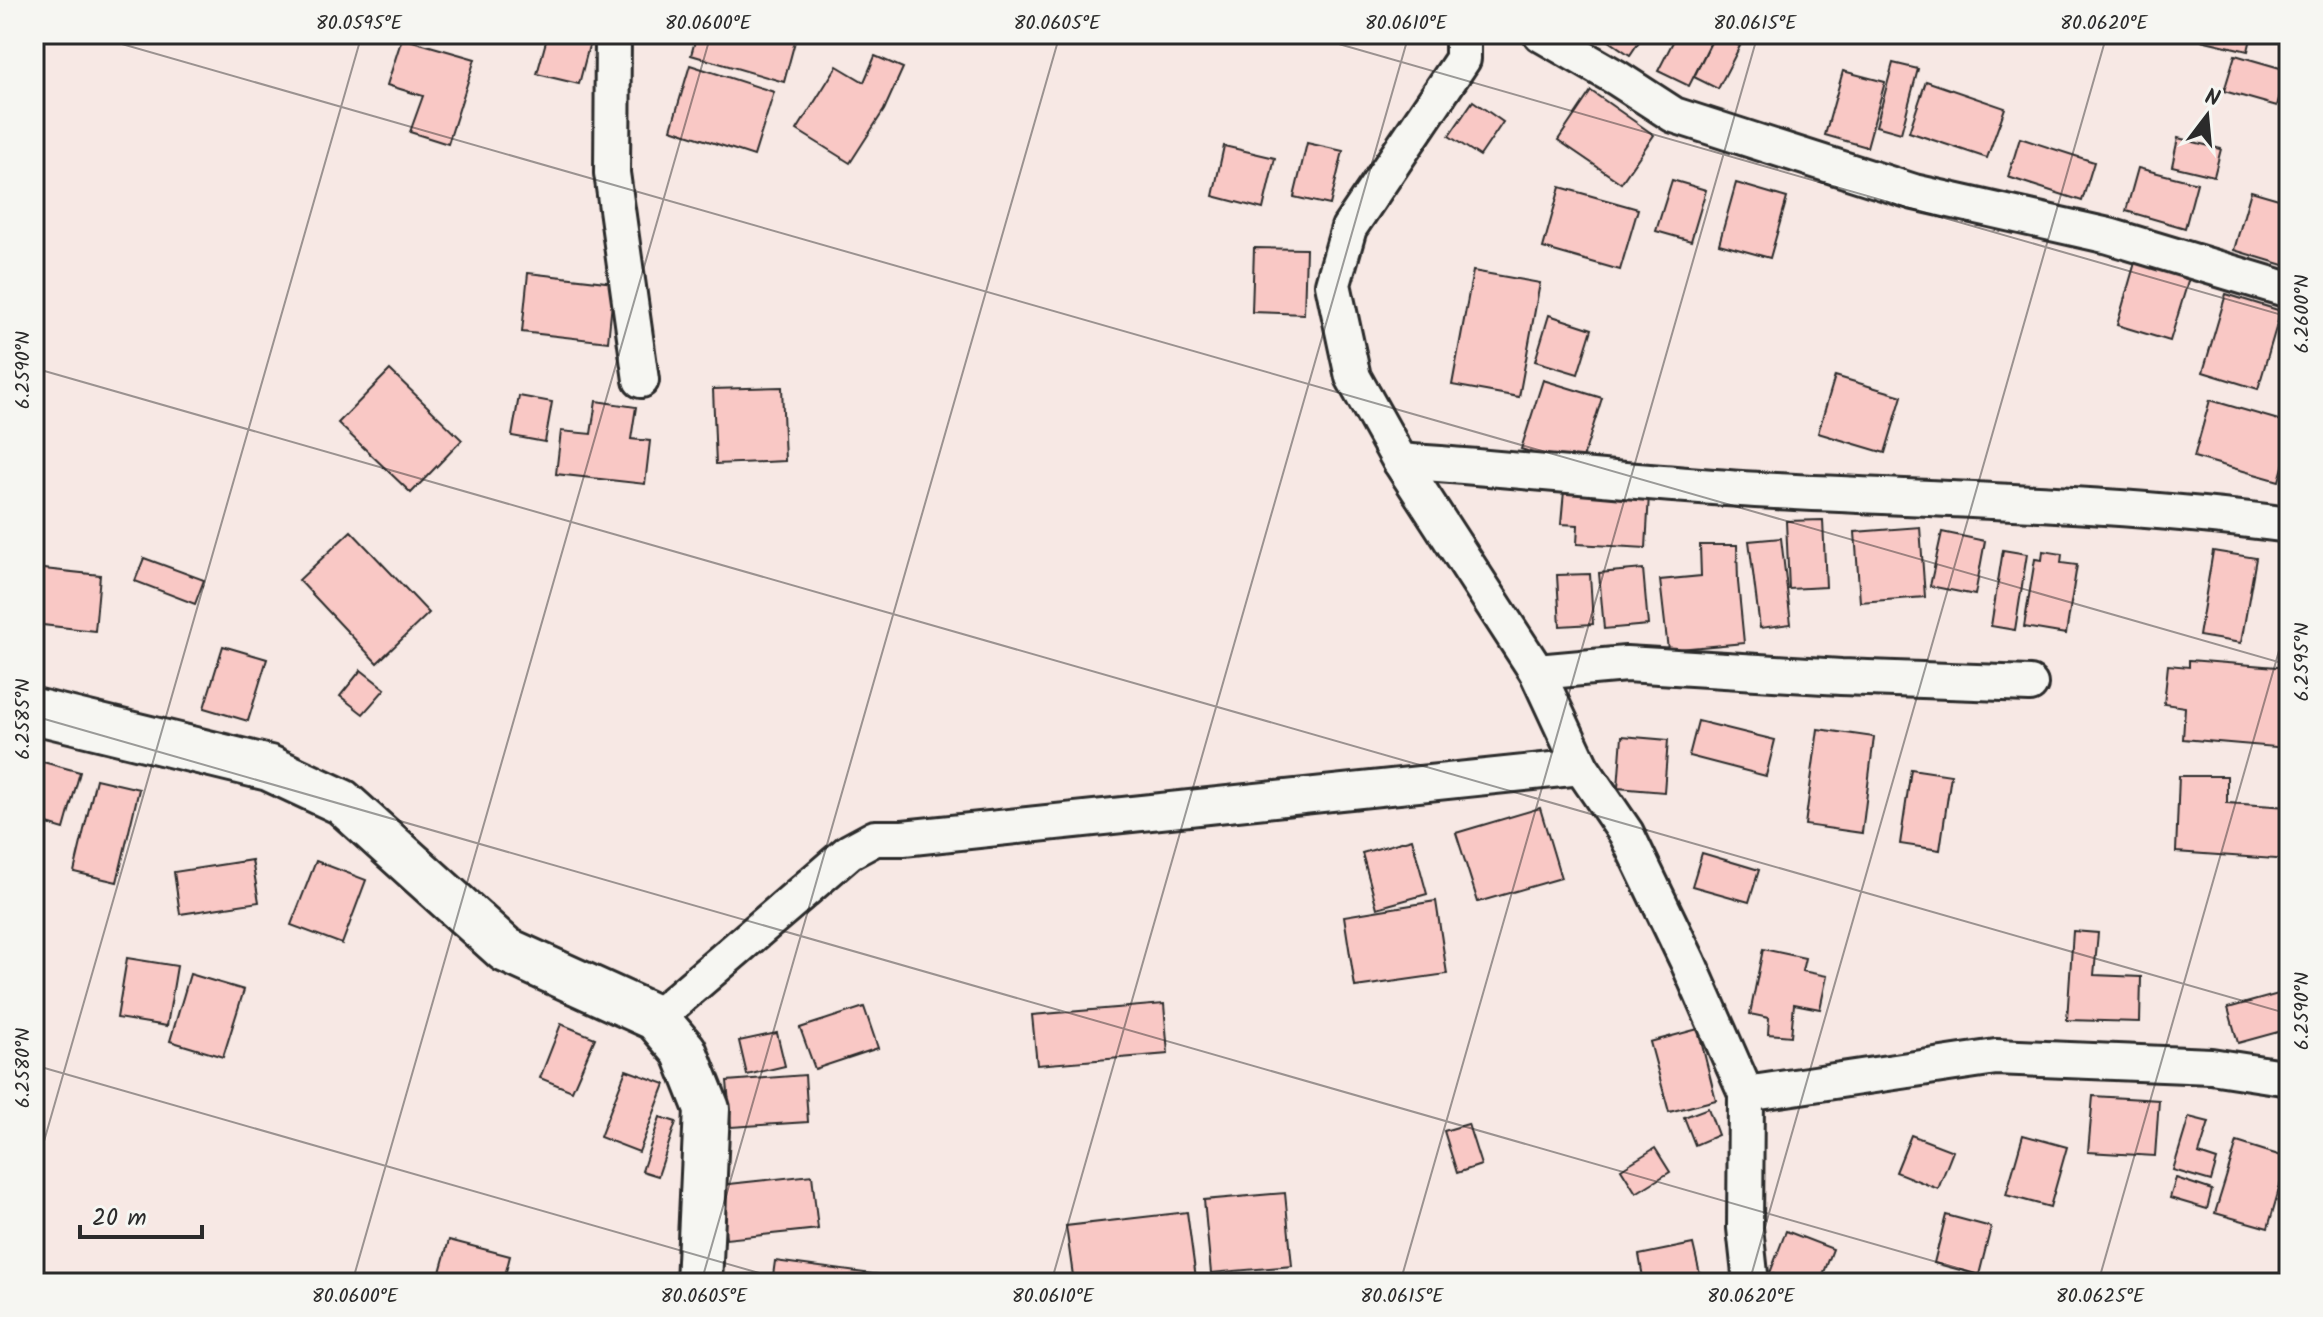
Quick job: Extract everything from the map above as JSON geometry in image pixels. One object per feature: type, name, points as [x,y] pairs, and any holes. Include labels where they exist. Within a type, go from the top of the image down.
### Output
[{"type":"street","points":[[613,34],[612,173],[641,380]]},
{"type":"street","points":[[1463,34],[1463,59],[1349,228],[1333,284],[1353,377],[1400,461],[1537,672],[1581,767],[1626,833],[1688,962],[1746,1094],[1745,1228],[1751,1283]]},
{"type":"street","points":[[1541,34],[1674,115],[1914,192],[2109,236],[2289,290]]},
{"type":"street","points":[[1400,461],[1750,489],[2085,505],[2289,525]]},
{"type":"street","points":[[1537,672],[1626,664],[2030,684]]},
{"type":"street","points":[[34,711],[269,768],[342,802],[506,950],[656,1018],[684,1051],[707,1109],[699,1283]]},
{"type":"street","points":[[656,1018],[849,852],[875,838],[903,838],[1581,767]]},
{"type":"street","points":[[1746,1094],[1996,1057],[2211,1066],[2289,1078]]},
{"type":"building","points":[[548,34],[592,34],[579,84],[537,74]]},
{"type":"building","points":[[697,34],[797,34],[784,82],[691,55]]},
{"type":"building","points":[[1599,34],[1644,34],[1630,55]]},
{"type":"building","points":[[1677,34],[1715,34],[1689,86],[1658,71]]},
{"type":"building","points":[[1715,34],[1740,46],[1718,89],[1694,77]]},
{"type":"building","points":[[2189,34],[2252,34],[2248,51],[2188,37]]},
{"type":"building","points":[[402,38],[475,59],[448,144],[410,132],[423,96],[387,85]]},
{"type":"building","points":[[2235,55],[2287,70],[2277,106],[2224,91]]},
{"type":"building","points":[[875,56],[903,68],[884,110],[850,163],[797,130],[837,66],[864,82]]},
{"type":"building","points":[[1893,63],[1918,69],[1901,133],[1876,126]]},
{"type":"building","points":[[690,65],[774,92],[754,156],[671,129]]},
{"type":"building","points":[[1843,71],[1885,82],[1867,147],[1825,135]]},
{"type":"building","points":[[1926,81],[2005,108],[1987,158],[1909,132]]},
{"type":"building","points":[[1591,91],[1654,135],[1621,183],[1558,140]]},
{"type":"building","points":[[1473,101],[1503,122],[1480,156],[1449,136]]},
{"type":"building","points":[[2020,138],[2094,162],[2082,201],[2008,177]]},
{"type":"building","points":[[2178,138],[2221,149],[2214,176],[2172,166]]},
{"type":"building","points":[[1307,143],[1343,151],[1330,205],[1294,197]]},
{"type":"building","points":[[1224,146],[1275,158],[1263,209],[1213,196]]},
{"type":"building","points":[[2138,168],[2197,183],[2185,228],[2126,211]]},
{"type":"building","points":[[1672,180],[1706,190],[1691,241],[1656,231]]},
{"type":"building","points":[[1736,183],[1787,198],[1770,258],[1719,244]]},
{"type":"building","points":[[1560,187],[1638,209],[1620,270],[1543,248]]},
{"type":"building","points":[[2251,191],[2289,202],[2287,266],[2234,250]]},
{"type":"building","points":[[1254,248],[1306,249],[1304,314],[1252,312]]},
{"type":"building","points":[[2136,259],[2190,275],[2170,341],[2117,325]]},
{"type":"building","points":[[1473,271],[1540,283],[1519,397],[1452,385]]},
{"type":"building","points":[[528,273],[614,283],[608,342],[522,332]]},
{"type":"building","points":[[2226,294],[2281,311],[2258,389],[2203,372]]},
{"type":"building","points":[[1549,315],[1592,329],[1578,374],[1535,361]]},
{"type":"building","points":[[390,370],[462,440],[411,493],[338,423]]},
{"type":"building","points":[[1835,376],[1902,396],[1885,453],[1818,433]]},
{"type":"building","points":[[1543,380],[1602,398],[1580,468],[1521,449]]},
{"type":"building","points":[[782,387],[785,461],[716,464],[713,389]]},
{"type":"building","points":[[519,396],[552,402],[545,442],[512,436]]},
{"type":"building","points":[[2210,400],[2289,423],[2289,445],[2279,481],[2194,457]]},
{"type":"building","points":[[596,401],[636,407],[631,439],[650,441],[645,484],[556,474],[561,431],[591,434]]},
{"type":"building","points":[[1564,491],[1649,494],[1646,548],[1577,544],[1578,525],[1561,524]]},
{"type":"building","points":[[1823,520],[1826,587],[1789,589],[1786,521]]},
{"type":"building","points":[[1920,527],[1925,597],[1860,602],[1855,532]]},
{"type":"building","points":[[351,531],[429,613],[377,663],[299,580]]},
{"type":"building","points":[[1942,532],[1985,541],[1975,595],[1930,586]]},
{"type":"building","points":[[1781,538],[1791,624],[1760,628],[1749,541]]},
{"type":"building","points":[[1700,545],[1737,545],[1744,643],[1668,650],[1660,580],[1701,576]]},
{"type":"building","points":[[2003,550],[2027,554],[2015,630],[1991,626]]},
{"type":"building","points":[[2043,551],[2062,554],[2061,563],[2077,565],[2066,634],[2024,627],[2035,559],[2042,560]]},
{"type":"building","points":[[2213,551],[2256,558],[2241,643],[2199,636]]},
{"type":"building","points":[[144,558],[204,580],[195,604],[135,581]]},
{"type":"building","points":[[34,568],[100,575],[95,631],[34,624]]},
{"type":"building","points":[[1643,569],[1648,625],[1604,629],[1599,573]]},
{"type":"building","points":[[1590,574],[1593,624],[1560,626],[1557,575]]},
{"type":"building","points":[[223,646],[267,659],[248,721],[204,708]]},
{"type":"building","points":[[2189,660],[2289,668],[2287,748],[2183,739],[2185,707],[2164,704],[2168,665],[2189,667]]},
{"type":"building","points":[[361,670],[385,689],[363,714],[340,696]]},
{"type":"building","points":[[1698,721],[1775,740],[1766,776],[1689,756]]},
{"type":"building","points":[[1818,729],[1874,737],[1862,833],[1805,825]]},
{"type":"building","points":[[1622,736],[1668,740],[1664,792],[1618,788]]},
{"type":"building","points":[[43,762],[80,772],[64,829],[34,820],[34,794]]},
{"type":"building","points":[[1911,769],[1951,775],[1940,850],[1900,844]]},
{"type":"building","points":[[2179,776],[2227,776],[2227,803],[2289,807],[2289,860],[2176,852]]},
{"type":"building","points":[[96,779],[139,789],[117,882],[74,872]]},
{"type":"building","points":[[1540,808],[1561,878],[1478,902],[1456,833]]},
{"type":"building","points":[[1412,839],[1427,894],[1377,908],[1362,853]]},
{"type":"building","points":[[1702,853],[1759,870],[1749,902],[1692,886]]},
{"type":"building","points":[[252,860],[259,902],[180,914],[174,872]]},
{"type":"building","points":[[316,861],[366,880],[342,944],[291,925]]},
{"type":"building","points":[[1436,901],[1447,974],[1355,987],[1344,916]]},
{"type":"building","points":[[2073,931],[2098,933],[2094,975],[2141,977],[2140,1022],[2067,1020]]},
{"type":"building","points":[[1763,949],[1805,958],[1802,971],[1827,976],[1820,1009],[1794,1004],[1791,1036],[1768,1034],[1769,1018],[1750,1014]]},
{"type":"building","points":[[127,958],[177,966],[167,1026],[117,1018]]},
{"type":"building","points":[[190,974],[244,990],[223,1057],[170,1041]]},
{"type":"building","points":[[2289,991],[2289,1029],[2238,1043],[2228,1008]]},
{"type":"building","points":[[1164,1004],[1168,1054],[1037,1065],[1032,1015]]},
{"type":"building","points":[[864,1007],[878,1048],[815,1069],[800,1028]]},
{"type":"building","points":[[561,1024],[595,1038],[572,1091],[540,1078]]},
{"type":"building","points":[[1698,1029],[1716,1100],[1669,1112],[1650,1042]]},
{"type":"building","points":[[777,1033],[785,1066],[747,1075],[739,1041]]},
{"type":"building","points":[[626,1070],[665,1084],[639,1152],[600,1137]]},
{"type":"building","points":[[805,1075],[808,1122],[731,1127],[727,1081]]},
{"type":"building","points":[[2093,1096],[2159,1100],[2155,1156],[2088,1152]]},
{"type":"building","points":[[1708,1108],[1718,1135],[1695,1145],[1684,1117]]},
{"type":"building","points":[[660,1117],[676,1122],[658,1176],[642,1171]]},
{"type":"building","points":[[2189,1117],[2209,1122],[2199,1154],[2217,1160],[2211,1181],[2173,1170]]},
{"type":"building","points":[[1468,1124],[1481,1165],[1457,1173],[1444,1131]]},
{"type":"building","points":[[1911,1135],[1953,1151],[1938,1189],[1896,1172]]},
{"type":"building","points":[[2023,1135],[2067,1147],[2050,1207],[2006,1195]]},
{"type":"building","points":[[2237,1142],[2288,1158],[2268,1228],[2215,1213]]},
{"type":"building","points":[[1655,1148],[1670,1172],[1636,1193],[1621,1169]]},
{"type":"building","points":[[812,1175],[818,1229],[726,1239],[720,1185]]},
{"type":"building","points":[[2176,1178],[2212,1190],[2207,1209],[2170,1198]]},
{"type":"building","points":[[1285,1193],[1292,1266],[1211,1273],[1204,1200]]},
{"type":"building","points":[[1187,1212],[1196,1278],[1158,1283],[1074,1283],[1066,1226]]},
{"type":"building","points":[[1946,1215],[1991,1227],[1979,1275],[1934,1263]]},
{"type":"building","points":[[1786,1231],[1833,1249],[1820,1283],[1795,1283],[1770,1273]]},
{"type":"building","points":[[449,1240],[510,1256],[503,1283],[437,1283]]},
{"type":"building","points":[[1693,1244],[1702,1283],[1644,1283],[1639,1255]]},
{"type":"building","points":[[775,1261],[910,1279],[909,1283],[772,1283]]},
{"type":"building","points":[[1574,1277],[1594,1283],[1572,1283]]}]
